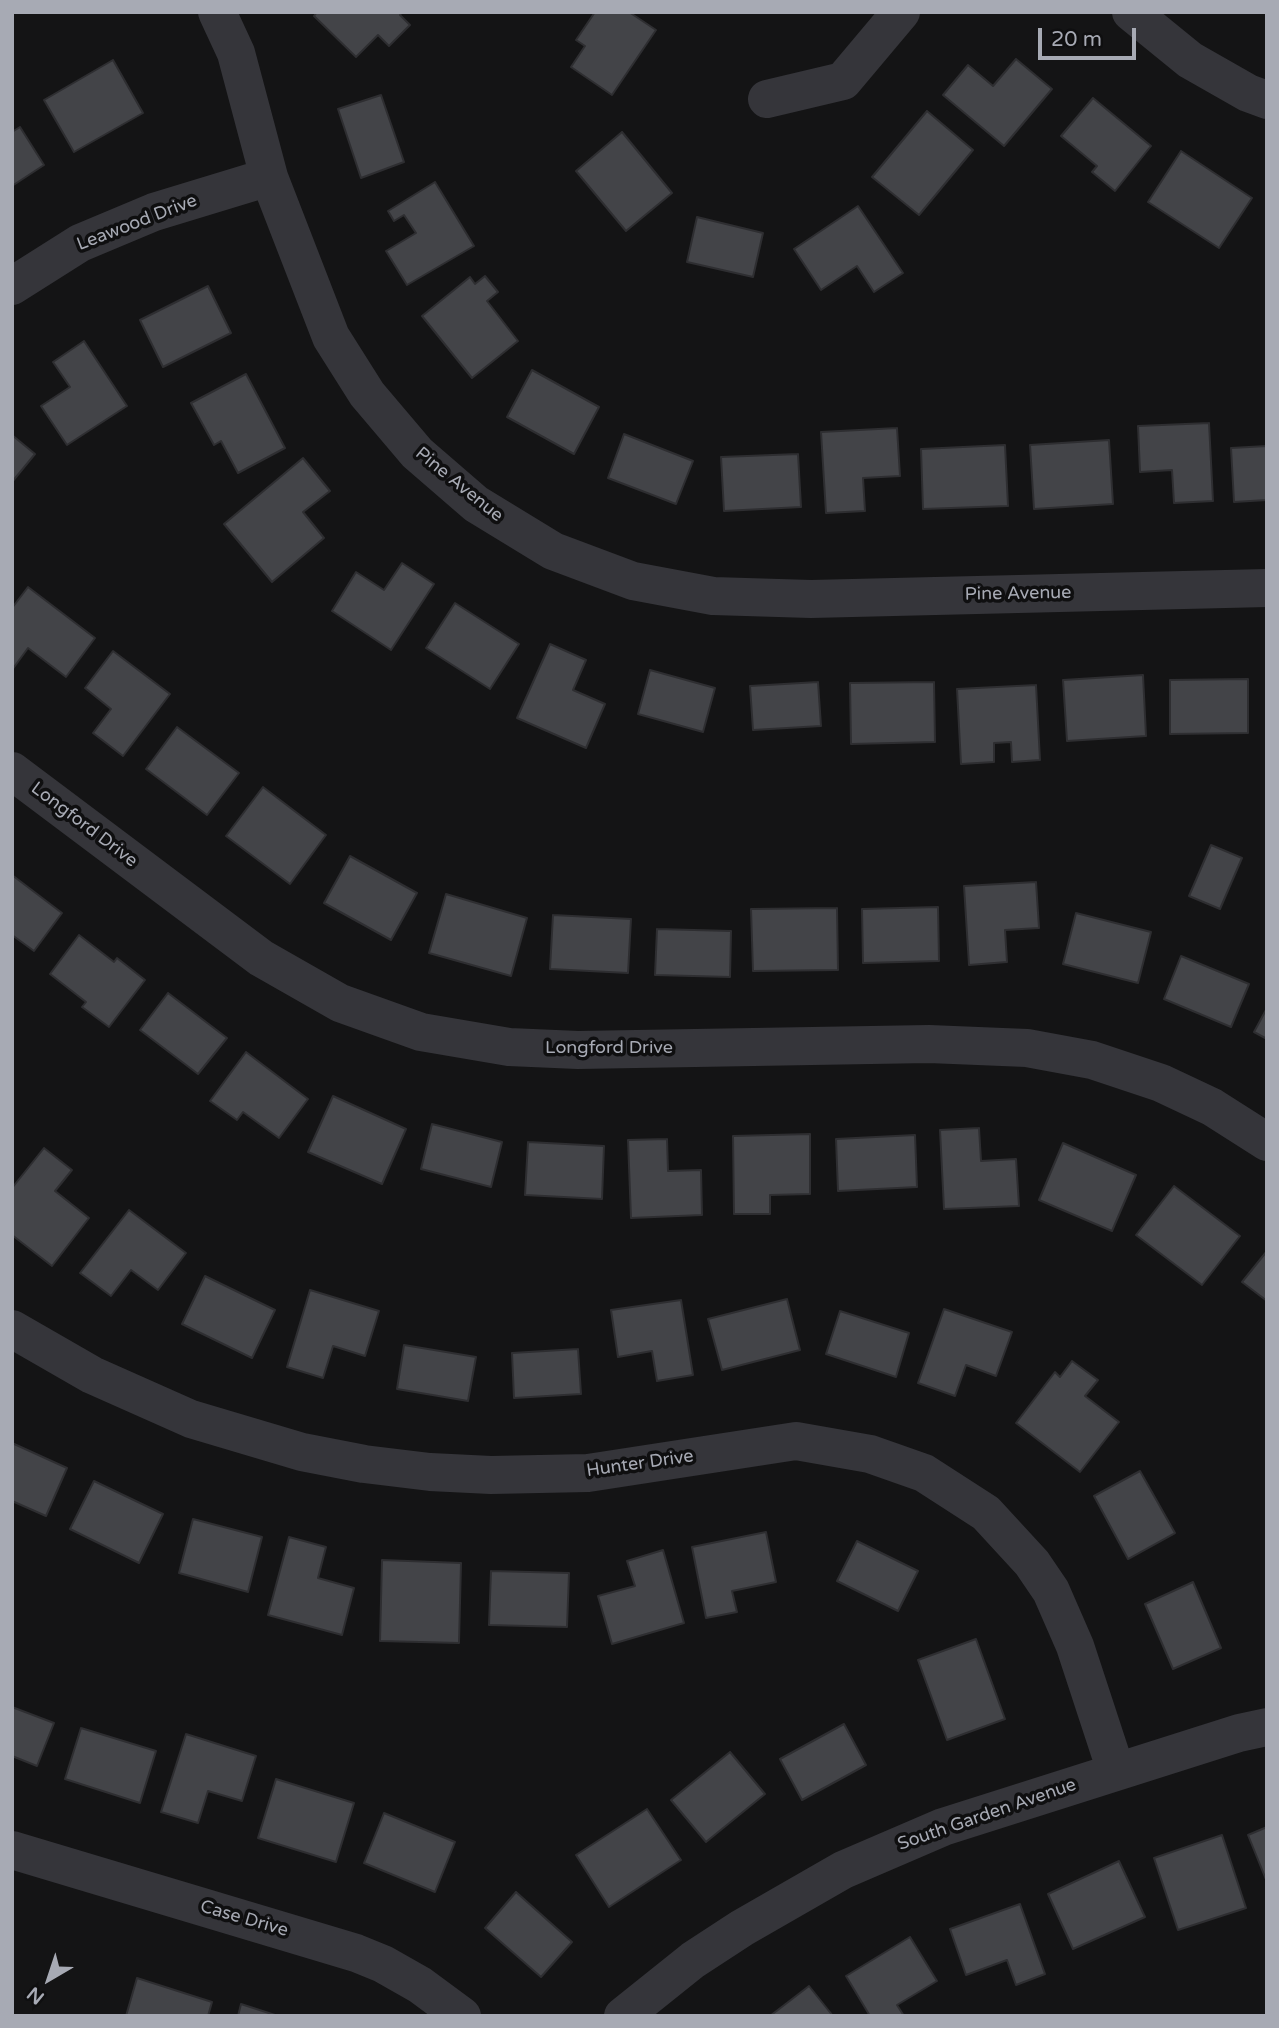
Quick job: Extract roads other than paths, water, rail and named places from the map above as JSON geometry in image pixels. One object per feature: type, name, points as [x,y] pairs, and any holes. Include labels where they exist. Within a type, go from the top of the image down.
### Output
[{"type":"street","name":"Pine Avenue","points":[[217,12],[236,53],[268,177],[331,337],[367,394],[417,453],[476,504],[553,551],[633,580],[713,596],[811,599],[1267,588]]},
{"type":"street","points":[[767,99],[842,81],[901,12]]},
{"type":"street","points":[[1131,12],[1190,60],[1248,93],[1267,100]]},
{"type":"street","name":"Leawood Drive","points":[[12,286],[80,243],[154,212],[268,177]]},
{"type":"street","name":"Longford Drive","points":[[12,771],[261,958],[341,1003],[421,1032],[509,1047],[578,1050],[929,1044],[1027,1048],[1092,1060],[1161,1083],[1212,1107],[1267,1142]]},
{"type":"street","name":"Hunter Drive","points":[[12,1329],[93,1375],[191,1419],[302,1452],[365,1464],[430,1472],[491,1475],[588,1473],[796,1441],[870,1454],[924,1473],[986,1513],[1032,1563],[1051,1591],[1076,1646],[1116,1771]]},
{"type":"street","name":"South Garden Avenue","points":[[623,2016],[692,1961],[742,1927],[843,1870],[943,1827],[1239,1733],[1267,1727]]},
{"type":"street","name":"Case Drive","points":[[12,1850],[356,1953],[383,1964],[420,1985],[462,2016]]}]
